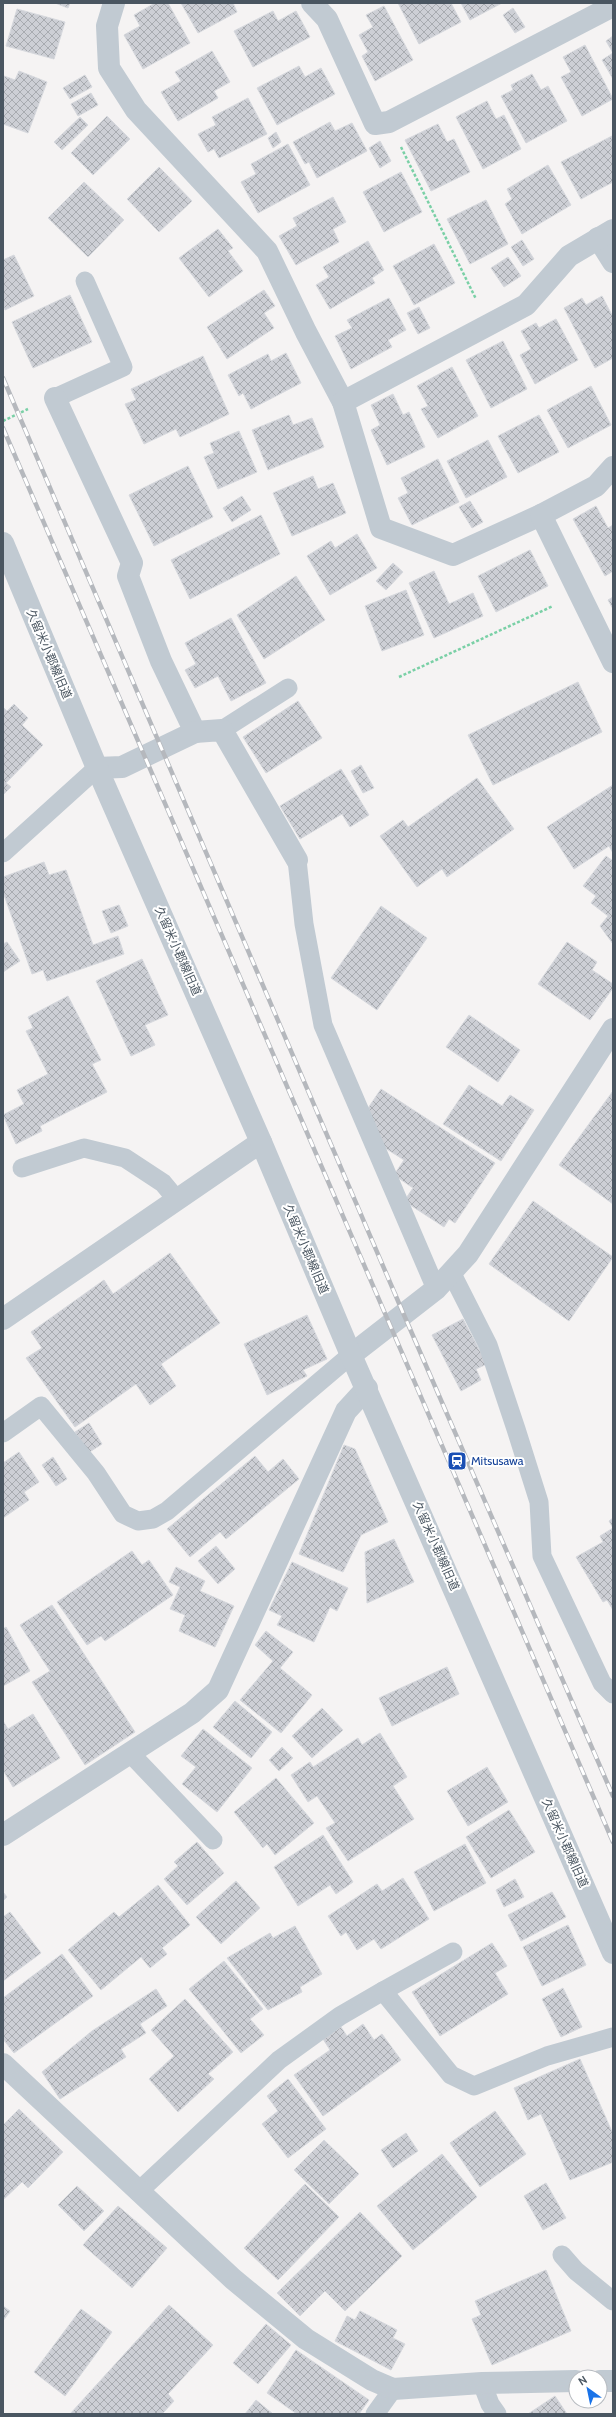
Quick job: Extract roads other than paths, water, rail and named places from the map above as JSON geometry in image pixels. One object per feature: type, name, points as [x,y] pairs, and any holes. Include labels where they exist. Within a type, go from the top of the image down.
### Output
[{"type":"street","points":[[114,3],[107,26],[109,68],[136,110],[267,251],[306,332],[343,402],[381,528],[453,555],[541,515],[596,486],[613,467]]},
{"type":"street","points":[[312,3],[327,19],[375,124],[389,122],[613,6]]},
{"type":"street","points":[[343,402],[526,305],[569,256],[606,234],[613,262]]},
{"type":"street","points":[[55,398],[132,563],[128,576],[161,661],[195,732]]},
{"type":"street","points":[[541,515],[613,662]]},
{"type":"street","name":"久留米小郡線旧道","points":[[3,543],[97,768],[261,1142],[351,1355],[367,1388],[613,1953]]},
{"type":"street","points":[[97,768],[122,767],[195,732],[222,730],[297,860]]},
{"type":"street","points":[[351,1355],[436,1289],[452,1274],[468,1254],[613,1029]]},
{"type":"street","points":[[3,1319],[261,1142]]},
{"type":"street","points":[[3,1835],[192,1713],[218,1690],[346,1411],[367,1388]]},
{"type":"street","points":[[3,2064],[138,2192],[233,2278],[306,2339],[372,2380],[393,2390],[482,2383],[568,2381]]},
{"type":"lane","points":[[55,398],[123,367],[85,281]]},
{"type":"lane","points":[[222,730],[288,688]]},
{"type":"lane","points":[[3,853],[97,768]]},
{"type":"lane","points":[[297,860],[304,924],[323,1024],[436,1289]]},
{"type":"lane","points":[[22,1168],[84,1148],[125,1158],[163,1183],[177,1200]]},
{"type":"lane","points":[[452,1274],[488,1345],[516,1429],[539,1502],[542,1556],[602,1683],[613,1694]]},
{"type":"lane","points":[[3,1433],[41,1406],[96,1473],[123,1514],[138,1521],[153,1519],[167,1511],[351,1355]]},
{"type":"lane","points":[[130,1753],[213,1840]]},
{"type":"lane","points":[[138,2192],[279,2060],[340,2016],[453,1952]]},
{"type":"lane","points":[[384,1991],[451,2076],[474,2086],[547,2056],[613,2037]]},
{"type":"lane","points":[[562,2255],[576,2271],[613,2301]]},
{"type":"lane","points":[[482,2383],[490,2404],[497,2414]]},
{"type":"lane","points":[[375,2414],[393,2390]]},
{"type":"railway","points":[[3,378],[404,1315],[613,1796]]},
{"type":"railway","points":[[3,428],[613,1842]]},
{"type":"place","name":"Mitsusawa","points":[[457,1461]]}]
